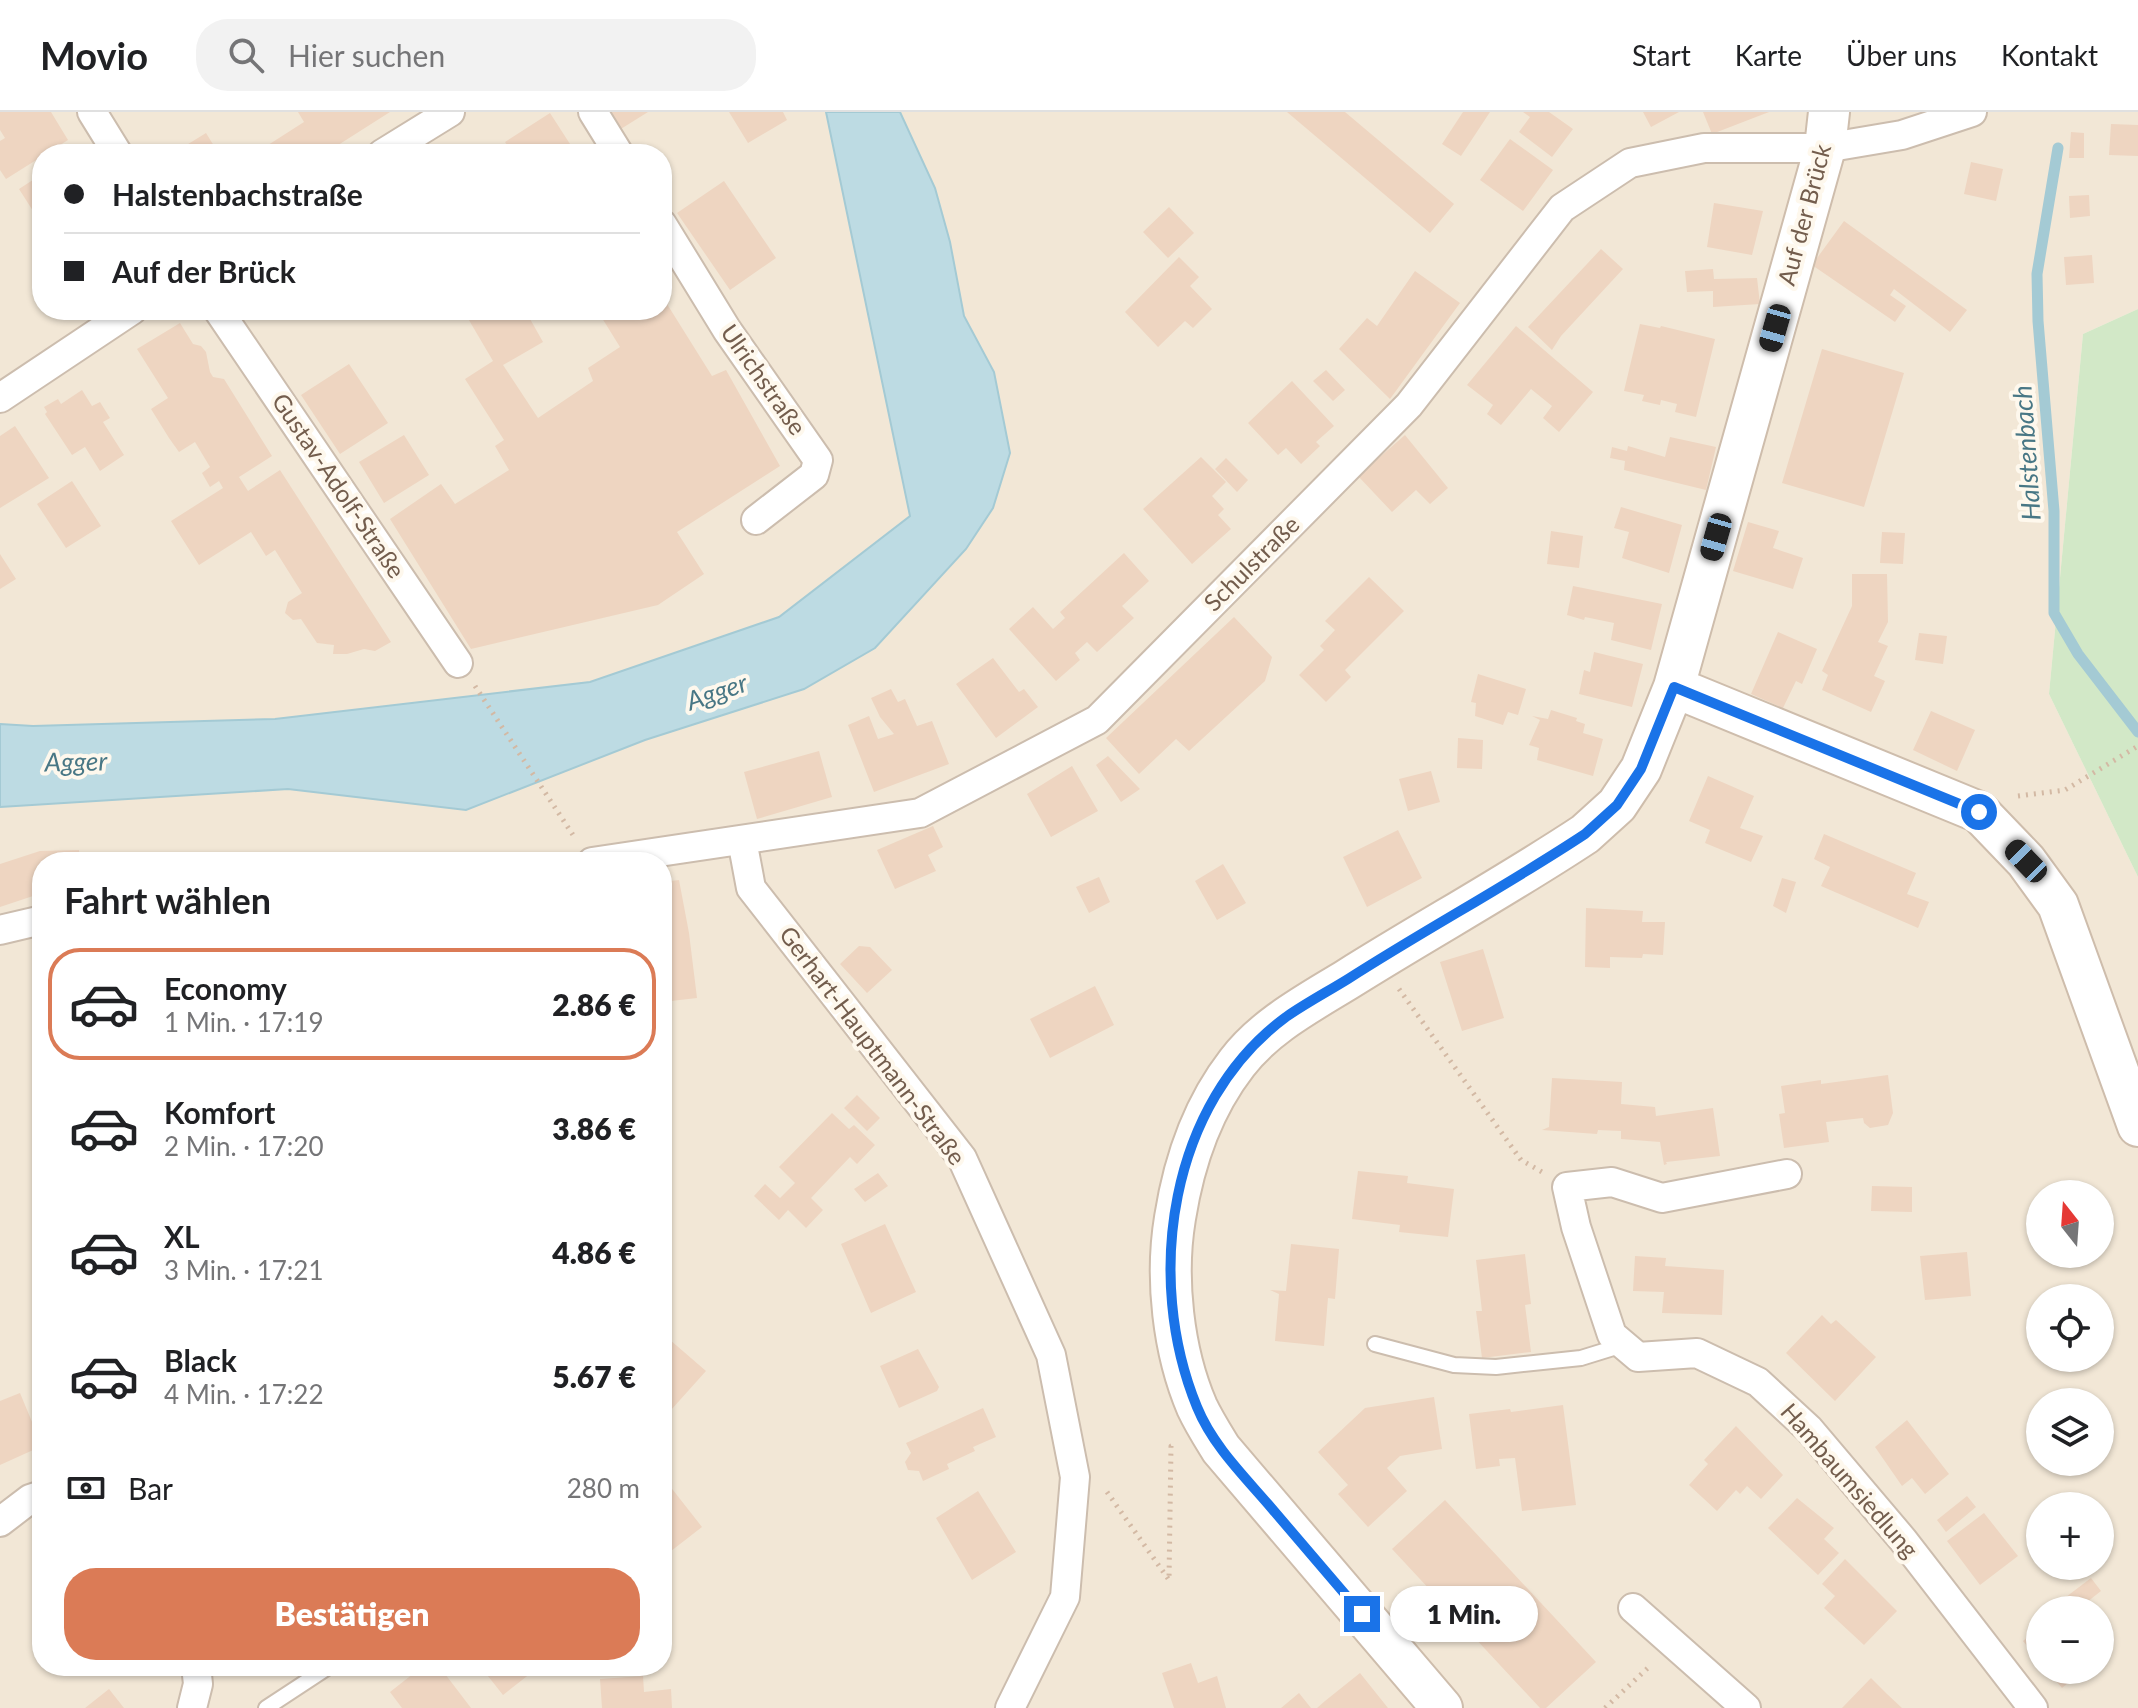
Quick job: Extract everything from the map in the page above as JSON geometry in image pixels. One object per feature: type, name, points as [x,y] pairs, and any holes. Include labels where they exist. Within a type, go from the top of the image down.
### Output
[{"type":"main road","name":"Auf der Brück","points":[[1442,1708],[1221,1449],[1197,1407],[1172,1302],[1169,1252],[1178,1196],[1190,1149],[1210,1103],[1239,1060],[1285,1018],[1585,834],[1617,805],[1641,769],[1674,687],[1827,130]]},
{"type":"main road","points":[[1674,687],[1979,812],[2026,861],[2058,905],[2138,1126]]},
{"type":"street","points":[[92,112],[112,144]]},
{"type":"street","points":[[398,144],[450,112]]},
{"type":"street","points":[[593,112],[613,144]]},
{"type":"street","name":"Schulstraße","points":[[585,852],[742,840],[920,813],[1097,720],[1409,405],[1562,208],[1630,163],[1704,148],[1827,130],[1902,135],[1972,112]]},
{"type":"street","name":"Ulrichstraße","points":[[672,241],[727,330],[818,460],[814,475],[756,520]]},
{"type":"street","points":[[0,398],[117,320]]},
{"type":"street","name":"Gustav-Adolf-Straße","points":[[225,320],[466,674]]},
{"type":"street","name":"Gerhart-Hauptmann-Straße","points":[[742,840],[751,888],[962,1158],[1051,1355],[1075,1477],[1065,1597],[1010,1708]]},
{"type":"street","points":[[0,930],[32,922]]},
{"type":"street","points":[[1623,1345],[1612,1335],[1576,1227],[1567,1187],[1612,1182],[1662,1198],[1787,1174]]},
{"type":"street","name":"Hambaumsiedlung","points":[[1623,1345],[1638,1357],[1697,1353],[1758,1382],[1809,1429],[1903,1540],[2033,1708]]},
{"type":"street","points":[[0,1522],[32,1498]]},
{"type":"street","points":[[1633,1608],[1746,1708]]},
{"type":"street","points":[[192,1708],[197,1676]]},
{"type":"lane","points":[[1375,1344],[1454,1365],[1496,1367],[1581,1358],[1623,1345]]},
{"type":"lane","points":[[266,1708],[315,1676]]},
{"type":"path","points":[[466,674],[585,852]]},
{"type":"path","points":[[1979,812],[1989,800],[2065,790],[2138,746]]},
{"type":"path","points":[[1378,960],[1521,1160],[1567,1187]]},
{"type":"path","points":[[1075,1477],[1093,1473],[1169,1580],[1171,1446],[1209,1428]]},
{"type":"path","points":[[1605,1708],[1674,1644]]},
{"type":"shaded area","points":[[0,112],[2138,112],[2138,309],[2083,334],[2049,694],[2138,877],[2138,1708],[0,1708]]},
{"type":"green space","points":[[2138,309],[2138,877],[2049,694],[2083,334]]},
{"type":"water","name":"Agger","points":[[826,112],[900,112],[935,188],[950,242],[964,316],[994,372],[1010,453],[993,508],[966,549],[875,648],[804,689],[645,740],[466,810],[288,789],[0,807],[0,724],[33,726],[275,719],[590,682],[779,617],[910,516]]},
{"type":"building","points":[[0,112],[51,112],[68,140],[62,144],[32,144],[32,163],[6,179],[0,170],[0,141],[5,138],[0,130]]},
{"type":"building","points":[[298,112],[390,112],[340,144],[270,144],[304,122]]},
{"type":"building","points":[[604,112],[648,112],[616,132]]},
{"type":"building","points":[[729,112],[783,112],[787,120],[748,143]]},
{"type":"building","points":[[1287,112],[1345,112],[1454,204],[1430,233]]},
{"type":"building","points":[[1463,112],[1490,112],[1461,156],[1442,144]]},
{"type":"building","points":[[1523,112],[1549,112],[1573,129],[1552,157],[1519,132],[1530,117]]},
{"type":"building","points":[[1643,112],[1679,112],[1651,127]]},
{"type":"building","points":[[1703,112],[1769,112],[1712,134]]},
{"type":"building","points":[[550,113],[570,144],[506,144],[505,142]]},
{"type":"building","points":[[2111,124],[2138,125],[2138,156],[2109,155]]},
{"type":"building","points":[[2071,132],[2084,133],[2084,158],[2069,158]]},
{"type":"building","points":[[206,133],[213,144],[188,144]]},
{"type":"building","points":[[1510,139],[1553,170],[1523,211],[1480,180]]},
{"type":"building","points":[[1971,162],[2003,169],[1996,201],[1964,194]]},
{"type":"building","points":[[32,181],[32,209],[19,189]]},
{"type":"building","points":[[724,181],[776,258],[730,290],[677,213]]},
{"type":"building","points":[[2089,195],[2090,216],[2070,218],[2069,196]]},
{"type":"building","points":[[1714,203],[1763,211],[1752,255],[1707,247]]},
{"type":"building","points":[[1169,207],[1194,233],[1168,258],[1143,232]]},
{"type":"building","points":[[1844,221],[1967,310],[1950,332],[1894,289],[1890,295],[1906,306],[1895,322],[1812,265]]},
{"type":"building","points":[[1601,249],[1623,269],[1561,336],[1552,350],[1528,327]]},
{"type":"building","points":[[2092,255],[2094,283],[2066,285],[2064,257]]},
{"type":"building","points":[[1179,257],[1199,277],[1190,286],[1212,309],[1193,328],[1185,321],[1158,347],[1125,312]]},
{"type":"building","points":[[1713,269],[1714,279],[1757,278],[1760,304],[1713,307],[1713,291],[1687,292],[1685,271]]},
{"type":"building","points":[[1415,271],[1460,303],[1390,399],[1339,349],[1367,318],[1377,326]]},
{"type":"building","points":[[672,312],[712,376],[726,370],[780,466],[677,532],[704,574],[658,605],[471,649],[390,519],[441,484],[455,504],[509,470],[495,446],[504,440],[465,379],[493,361],[469,320],[531,320],[543,342],[503,365],[538,418],[593,381],[588,368],[620,347],[603,320],[672,320]]},
{"type":"building","points":[[180,323],[193,344],[201,346],[206,352],[213,377],[224,379],[272,456],[239,477],[248,491],[280,470],[391,642],[375,651],[364,649],[347,654],[333,654],[334,645],[317,643],[301,619],[293,620],[285,613],[288,602],[302,593],[275,550],[266,556],[251,532],[199,565],[171,521],[223,488],[219,481],[210,487],[202,473],[210,467],[195,442],[179,452],[151,409],[168,398],[137,349]]},
{"type":"building","points":[[1640,324],[1715,339],[1696,417],[1675,412],[1677,404],[1661,400],[1660,405],[1642,401],[1644,395],[1624,391]]},
{"type":"building","points":[[1516,326],[1593,392],[1559,432],[1543,418],[1552,406],[1531,389],[1501,425],[1487,414],[1493,405],[1467,385]]},
{"type":"building","points":[[1822,349],[1904,373],[1864,507],[1782,483]]},
{"type":"building","points":[[349,364],[388,423],[340,454],[301,395]]},
{"type":"building","points":[[1326,370],[1345,390],[1333,401],[1313,381]]},
{"type":"building","points":[[1292,381],[1334,426],[1316,442],[1320,446],[1301,464],[1286,448],[1278,455],[1248,423]]},
{"type":"building","points":[[82,390],[92,406],[100,402],[110,418],[103,422],[124,455],[100,471],[85,447],[72,455],[45,414],[44,407],[58,399],[61,404]]},
{"type":"building","points":[[15,426],[49,478],[0,508],[0,436]]},
{"type":"building","points":[[404,435],[429,475],[384,503],[359,462]]},
{"type":"building","points":[[1405,435],[1448,488],[1430,504],[1416,490],[1392,512],[1358,476]]},
{"type":"building","points":[[1670,437],[1716,447],[1706,490],[1624,470],[1625,461],[1610,458],[1612,447],[1627,451],[1628,446],[1665,457]]},
{"type":"building","points":[[1201,457],[1226,482],[1212,496],[1224,509],[1218,515],[1231,529],[1192,564],[1143,509]]},
{"type":"building","points":[[1226,458],[1248,480],[1237,492],[1215,469]]},
{"type":"building","points":[[72,481],[101,526],[66,548],[37,504]]},
{"type":"building","points":[[1621,507],[1682,525],[1669,573],[1622,558],[1629,532],[1614,528]]},
{"type":"building","points":[[1748,522],[1779,531],[1773,548],[1803,558],[1793,589],[1733,571]]},
{"type":"building","points":[[1551,531],[1583,536],[1579,568],[1547,564]]},
{"type":"building","points":[[1882,532],[1905,533],[1903,564],[1880,563]]},
{"type":"building","points":[[1124,553],[1149,581],[1122,606],[1134,618],[1097,652],[1087,642],[1075,653],[1080,660],[1056,681],[1009,629],[1033,607],[1053,629],[1065,618],[1060,612]]},
{"type":"building","points":[[0,554],[16,579],[0,589]]},
{"type":"building","points":[[1852,574],[1887,574],[1888,622],[1878,642],[1888,646],[1874,676],[1885,681],[1871,712],[1822,690],[1828,675],[1822,671],[1852,606]]},
{"type":"building","points":[[1369,577],[1404,611],[1345,670],[1351,677],[1326,702],[1299,675],[1324,650],[1320,646],[1335,630],[1325,621]]},
{"type":"building","points":[[1573,586],[1662,604],[1651,650],[1611,640],[1614,623],[1567,615]]},
{"type":"building","points":[[1234,617],[1272,657],[1265,681],[1189,751],[1176,739],[1139,774],[1106,738]]},
{"type":"building","points":[[1778,632],[1817,649],[1802,684],[1796,681],[1783,708],[1751,694]]},
{"type":"building","points":[[1919,633],[1947,636],[1943,664],[1915,660]]},
{"type":"building","points":[[1594,652],[1643,664],[1632,707],[1579,694],[1584,670],[1590,672]]},
{"type":"building","points":[[993,658],[1019,692],[1024,689],[1038,707],[996,738],[956,684]]},
{"type":"building","points":[[1478,674],[1526,689],[1518,715],[1508,712],[1503,725],[1475,716],[1476,703],[1471,702]]},
{"type":"building","points":[[891,689],[898,702],[905,699],[917,726],[932,721],[949,764],[874,792],[848,725],[869,716],[878,739],[894,734],[880,717],[871,698]]},
{"type":"building","points":[[1551,710],[1577,718],[1576,721],[1585,724],[1583,733],[1603,739],[1593,776],[1537,760],[1539,748],[1529,745],[1540,720],[1532,716],[1548,719]]},
{"type":"building","points":[[1931,711],[1975,730],[1957,771],[1913,750]]},
{"type":"building","points":[[1458,738],[1483,740],[1482,769],[1457,768]]},
{"type":"building","points":[[819,751],[832,797],[757,819],[744,772]]},
{"type":"building","points":[[1108,756],[1140,789],[1121,802],[1096,765]]},
{"type":"building","points":[[1072,766],[1098,811],[1051,837],[1027,794]]},
{"type":"building","points":[[1431,771],[1440,802],[1408,811],[1399,779]]},
{"type":"building","points":[[1708,776],[1754,796],[1740,828],[1763,836],[1751,862],[1705,843],[1710,830],[1689,821]]},
{"type":"building","points":[[933,826],[943,847],[928,855],[936,871],[895,889],[877,850]]},
{"type":"building","points":[[1398,830],[1422,878],[1367,907],[1343,857]]},
{"type":"building","points":[[1824,834],[1916,873],[1907,894],[1929,902],[1918,928],[1821,886],[1830,867],[1814,859]]},
{"type":"building","points":[[79,850],[79,852],[37,852]]},
{"type":"building","points":[[32,854],[32,896],[0,907],[0,864]]},
{"type":"building","points":[[1223,864],[1246,903],[1217,920],[1195,881]]},
{"type":"building","points":[[1099,877],[1110,902],[1089,913],[1076,887]]},
{"type":"building","points":[[1782,878],[1796,882],[1786,913],[1773,906]]},
{"type":"building","points":[[679,880],[697,998],[672,1001],[672,881]]},
{"type":"building","points":[[1586,908],[1643,911],[1642,922],[1665,922],[1663,955],[1610,957],[1610,968],[1585,967]]},
{"type":"building","points":[[859,946],[870,947],[892,970],[867,993],[840,964]]},
{"type":"building","points":[[1483,949],[1504,1018],[1462,1031],[1440,962]]},
{"type":"building","points":[[1095,986],[1114,1025],[1050,1058],[1030,1019]]},
{"type":"building","points":[[1888,1075],[1893,1113],[1888,1125],[1870,1128],[1863,1118],[1826,1122],[1829,1142],[1784,1148],[1779,1114],[1785,1113],[1781,1086]]},
{"type":"building","points":[[1552,1078],[1622,1082],[1621,1104],[1655,1107],[1656,1116],[1713,1108],[1720,1156],[1666,1162],[1664,1165],[1660,1142],[1621,1139],[1621,1131],[1598,1130],[1597,1134],[1542,1130],[1549,1127]]},
{"type":"building","points":[[857,1095],[880,1118],[867,1131],[844,1108]]},
{"type":"building","points":[[832,1113],[849,1129],[854,1125],[875,1145],[857,1164],[850,1157],[811,1198],[823,1210],[806,1228],[788,1210],[779,1220],[754,1196],[765,1184],[780,1198],[795,1183],[779,1167]]},
{"type":"building","points":[[1358,1171],[1408,1176],[1407,1183],[1454,1189],[1448,1237],[1399,1232],[1400,1225],[1352,1219]]},
{"type":"building","points":[[878,1173],[888,1186],[865,1202],[854,1189]]},
{"type":"building","points":[[1872,1186],[1912,1187],[1912,1212],[1871,1211]]},
{"type":"building","points":[[885,1224],[916,1292],[871,1313],[841,1244]]},
{"type":"building","points":[[1291,1244],[1339,1249],[1335,1299],[1328,1298],[1324,1346],[1275,1341],[1279,1294],[1270,1290],[1286,1291]]},
{"type":"building","points":[[1967,1252],[1971,1296],[1925,1300],[1920,1256]]},
{"type":"building","points":[[1525,1254],[1531,1304],[1525,1305],[1531,1352],[1482,1358],[1476,1311],[1482,1311],[1476,1260]]},
{"type":"building","points":[[1635,1256],[1666,1258],[1665,1266],[1724,1270],[1722,1315],[1662,1313],[1664,1292],[1633,1291]]},
{"type":"building","points":[[1822,1315],[1831,1324],[1836,1320],[1876,1357],[1835,1401],[1786,1353]]},
{"type":"building","points":[[672,1342],[706,1371],[672,1409]]},
{"type":"building","points":[[918,1349],[939,1387],[937,1391],[899,1408],[880,1366]]},
{"type":"building","points":[[20,1393],[32,1422],[32,1451],[0,1465],[0,1401]]},
{"type":"building","points":[[1434,1397],[1442,1449],[1400,1456],[1387,1468],[1407,1491],[1368,1527],[1338,1494],[1348,1485],[1318,1452],[1365,1408]]},
{"type":"building","points":[[1563,1405],[1576,1505],[1522,1511],[1515,1458],[1499,1459],[1500,1466],[1476,1469],[1469,1414]]},
{"type":"building","points":[[983,1408],[996,1437],[973,1447],[975,1451],[947,1464],[949,1469],[923,1481],[919,1471],[908,1470],[905,1462],[911,1453],[906,1443]]},
{"type":"building","points":[[1907,1420],[1949,1474],[1925,1494],[1912,1478],[1902,1486],[1875,1447]]},
{"type":"building","points":[[1736,1426],[1783,1475],[1761,1499],[1747,1486],[1740,1494],[1736,1490],[1717,1511],[1689,1485],[1708,1464],[1704,1460]]},
{"type":"building","points":[[672,1489],[702,1527],[672,1550]]},
{"type":"building","points":[[978,1491],[1016,1552],[972,1580],[936,1518]]},
{"type":"building","points":[[1967,1496],[1976,1507],[1946,1532],[1937,1520]]},
{"type":"building","points":[[1797,1498],[1834,1528],[1824,1539],[1839,1553],[1818,1575],[1768,1528]]},
{"type":"building","points":[[1445,1500],[1596,1662],[1546,1708],[1540,1708],[1392,1549]]},
{"type":"building","points":[[1984,1513],[2018,1556],[1980,1585],[1947,1541]]},
{"type":"building","points":[[1845,1559],[1897,1611],[1864,1645],[1824,1608],[1835,1596],[1822,1584]]},
{"type":"building","points":[[2088,1580],[2093,1580],[2101,1591],[2095,1596],[2067,1596]]},
{"type":"building","points":[[1191,1663],[1198,1683],[1217,1676],[1226,1708],[1174,1708],[1162,1673]]},
{"type":"building","points":[[1360,1673],[1388,1708],[1317,1708],[1325,1701]]},
{"type":"building","points":[[410,1676],[447,1676],[471,1708],[402,1708],[390,1692]]},
{"type":"building","points":[[488,1676],[527,1676],[503,1695]]},
{"type":"building","points":[[643,1676],[644,1692],[671,1689],[672,1708],[602,1708],[600,1679]]},
{"type":"building","points":[[1871,1678],[1887,1694],[1902,1708],[1842,1708]]},
{"type":"building","points":[[109,1689],[124,1708],[85,1708]]},
{"type":"building","points":[[1299,1693],[1311,1708],[1281,1708]]},
{"type":"waterway","name":"Halstenbach","points":[[2058,148],[2037,274],[2054,511],[2054,613],[2078,654],[2138,732]]},
{"type":"route","points":[[1362,1614],[1221,1449],[1197,1407],[1184,1363],[1172,1302],[1169,1252],[1178,1196],[1190,1149],[1210,1103],[1239,1060],[1285,1018],[1585,834],[1617,805],[1641,769],[1674,687],[1979,812]]}]
